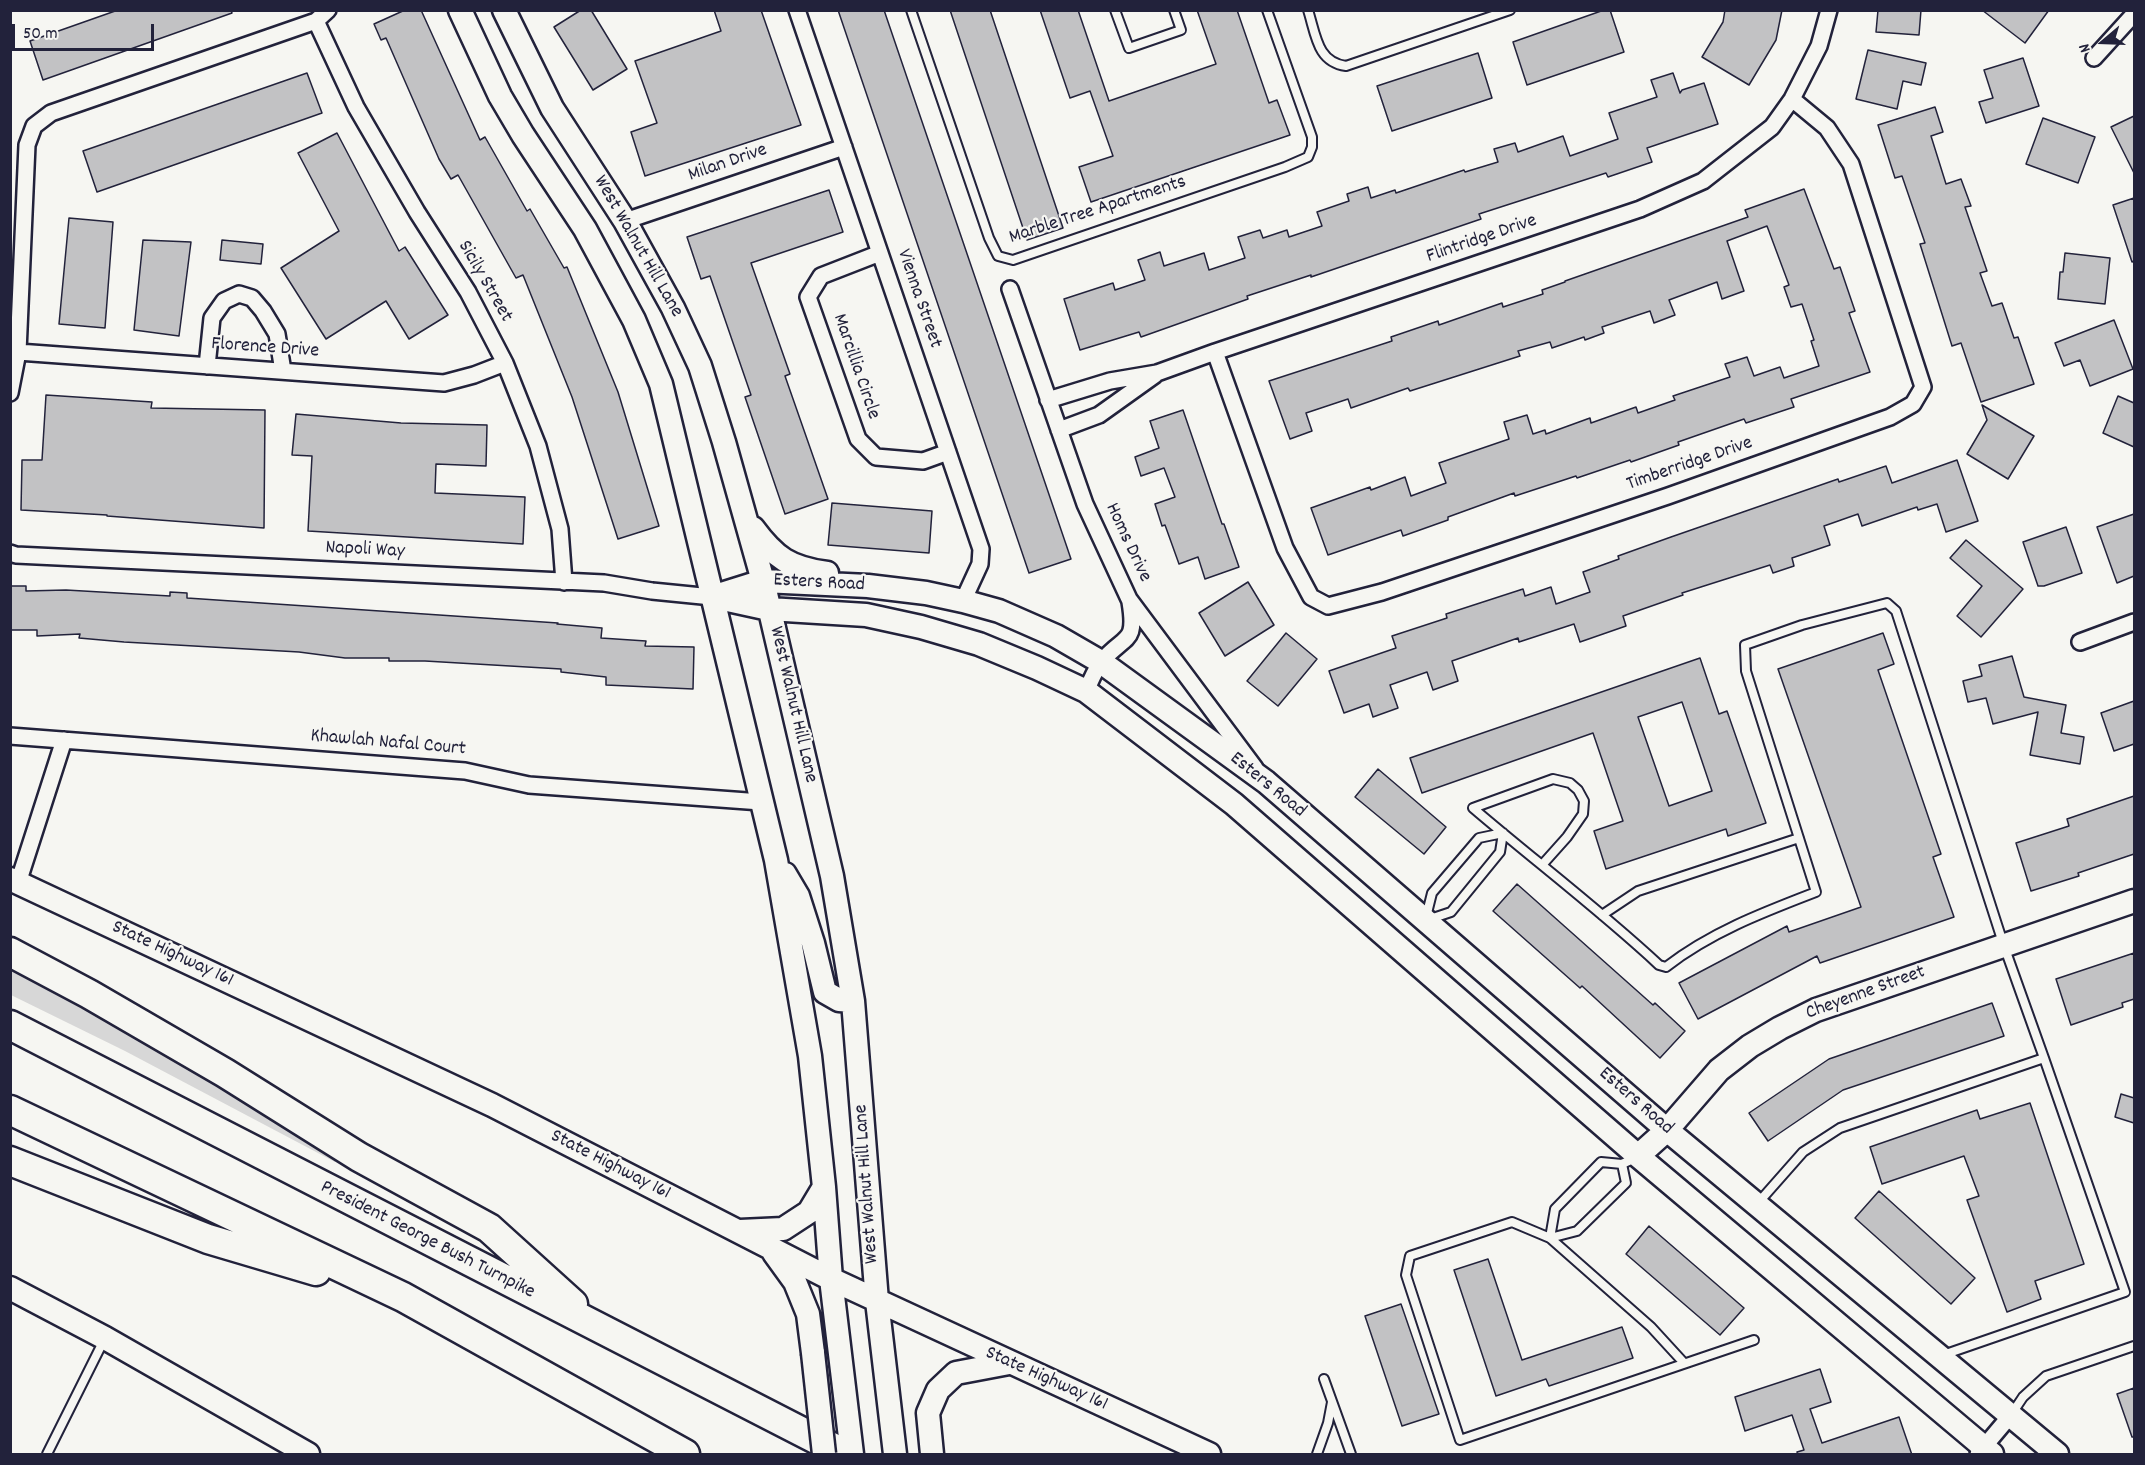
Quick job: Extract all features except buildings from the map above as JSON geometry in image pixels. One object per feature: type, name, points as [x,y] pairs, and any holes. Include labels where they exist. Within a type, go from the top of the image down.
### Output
[{"type":"highway","points":[[10,952],[225,1073],[359,1157],[489,1228],[602,1330]]},
{"type":"highway","name":"President George Bush Turnpike","points":[[10,1025],[845,1455]]},
{"type":"highway","points":[[10,1110],[403,1297],[685,1455]]},
{"type":"highway","points":[[10,1161],[207,1239],[403,1297]]},
{"type":"main road","name":"West Walnut Hill Lane","points":[[460,10],[500,96],[585,229],[634,320],[661,384],[776,860],[810,1056],[831,1279],[852,1455]]},
{"type":"main road","name":"West Walnut Hill Lane","points":[[504,10],[552,108],[625,221],[673,308],[700,366],[763,581],[832,876],[853,1001],[877,1301],[895,1455]]},
{"type":"main road","points":[[745,517],[768,548],[793,566],[865,578],[907,591]]},
{"type":"main road","name":"Esters Road","points":[[712,597],[763,581],[868,586],[907,591],[963,601],[999,611],[1056,636],[1101,662],[1266,782],[1667,1130],[2057,1455]]},
{"type":"main road","name":"Esters Road","points":[[712,597],[769,609],[866,615],[921,627],[979,644],[1086,691],[1234,804],[1401,949],[1630,1160],[1984,1452]]},
{"type":"main road","points":[[776,860],[798,896],[825,992],[839,999],[853,1001]]},
{"type":"main road","name":"State Highway 161","points":[[14,881],[492,1105],[831,1279],[1209,1455]]},
{"type":"main road","name":"Cheyenne Street","points":[[1630,1160],[1667,1130],[1719,1070],[1750,1046],[1780,1028],[1816,1010],[2134,901]]},
{"type":"main road","points":[[1401,949],[1425,920]]},
{"type":"main road","points":[[737,1231],[783,1228],[809,1212],[824,1187]]},
{"type":"main road","points":[[769,1247],[795,1282],[808,1314],[824,1455]]},
{"type":"main road","points":[[10,1288],[105,1338],[308,1455]]},
{"type":"main road","points":[[932,1455],[928,1413],[938,1390],[956,1373],[1009,1363]]},
{"type":"street","name":"Vienna Street","points":[[797,10],[981,549],[980,564],[963,601]]},
{"type":"street","points":[[1792,99],[1819,46],[1828,10]]},
{"type":"street","points":[[2094,58],[2134,14]]},
{"type":"street","points":[[10,393],[18,352],[27,145],[34,126],[51,113],[322,16]]},
{"type":"street","name":"Sicily Street","points":[[322,16],[356,107],[417,212],[468,292],[505,363],[538,446],[560,529],[564,582]]},
{"type":"street","name":"Timberridge Drive","points":[[1215,352],[1285,548],[1311,597],[1328,606],[1382,592],[1668,496],[1890,417],[1913,404],[1923,387],[1851,164],[1827,128],[1792,99]]},
{"type":"street","name":"Flintridge Drive","points":[[1048,400],[1110,381],[1157,373],[1651,204],[1703,181],[1772,127],[1792,99]]},
{"type":"street","name":"Milan Drive","points":[[625,221],[844,147]]},
{"type":"street","name":"Marcillia Circle","points":[[880,253],[820,276],[808,297],[858,439],[876,457],[923,461],[948,452]]},
{"type":"street","name":"Homs Drive","points":[[1010,289],[1085,504],[1129,599],[1266,782]]},
{"type":"street","points":[[207,366],[212,318],[224,300],[239,294],[252,298],[277,334],[283,371]]},
{"type":"street","name":"Florence Drive","points":[[18,352],[444,383],[505,363]]},
{"type":"street","name":"Flintridge Drive","points":[[1059,430],[1099,415],[1157,373]]},
{"type":"street","name":"Napoli Way","points":[[13,554],[604,583],[712,597]]},
{"type":"street","points":[[1086,691],[1101,662],[1126,639],[1133,624],[1129,599]]},
{"type":"street","points":[[2079,642],[2134,622]]},
{"type":"street","name":"Khawlah Nafal Court","points":[[10,736],[465,771],[529,785],[761,802]]},
{"type":"street","points":[[14,881],[64,740]]},
{"type":"street","points":[[1984,1452],[2010,1416]]},
{"type":"lane","name":"Marble Tree Apartments","points":[[911,10],[989,238],[998,256],[1013,260],[1285,167],[1308,157],[1312,147],[1312,137],[1267,10]]},
{"type":"lane","points":[[1115,10],[1129,48],[1181,30],[1174,10]]},
{"type":"lane","points":[[1308,10],[1324,56],[1335,64],[1346,66],[1510,10]]},
{"type":"lane","points":[[1542,866],[1583,814],[1584,801],[1578,790],[1570,783],[1553,779],[1473,808],[1659,965],[1666,967],[1688,950],[1747,919],[1816,892],[1746,671],[1745,645],[1802,625],[1887,603],[1896,611],[2004,946],[2126,1292],[1939,1356]]},
{"type":"lane","points":[[1425,920],[1451,912],[1500,852],[1503,833]]},
{"type":"lane","points":[[1425,920],[1432,893],[1479,838],[1503,833]]},
{"type":"lane","points":[[1602,915],[1638,891],[1799,838]]},
{"type":"lane","points":[[1756,1205],[1803,1152],[1840,1128],[2044,1058]]},
{"type":"lane","points":[[1630,1160],[1626,1183],[1577,1231],[1550,1238],[1555,1209],[1601,1162],[1630,1160]]},
{"type":"lane","points":[[1684,1363],[1651,1327],[1550,1238],[1512,1222],[1410,1256],[1406,1275],[1460,1440],[1754,1340]]},
{"type":"lane","points":[[47,1455],[105,1338]]},
{"type":"lane","points":[[2010,1416],[2024,1397],[2046,1376],[2134,1346]]},
{"type":"lane","points":[[1324,1379],[1352,1455]]},
{"type":"lane","points":[[1317,1455],[1333,1400]]},
{"type":"shaded area","points":[[10,966],[75,1000],[339,1156],[335,1162],[125,1051],[11,995]]}]
